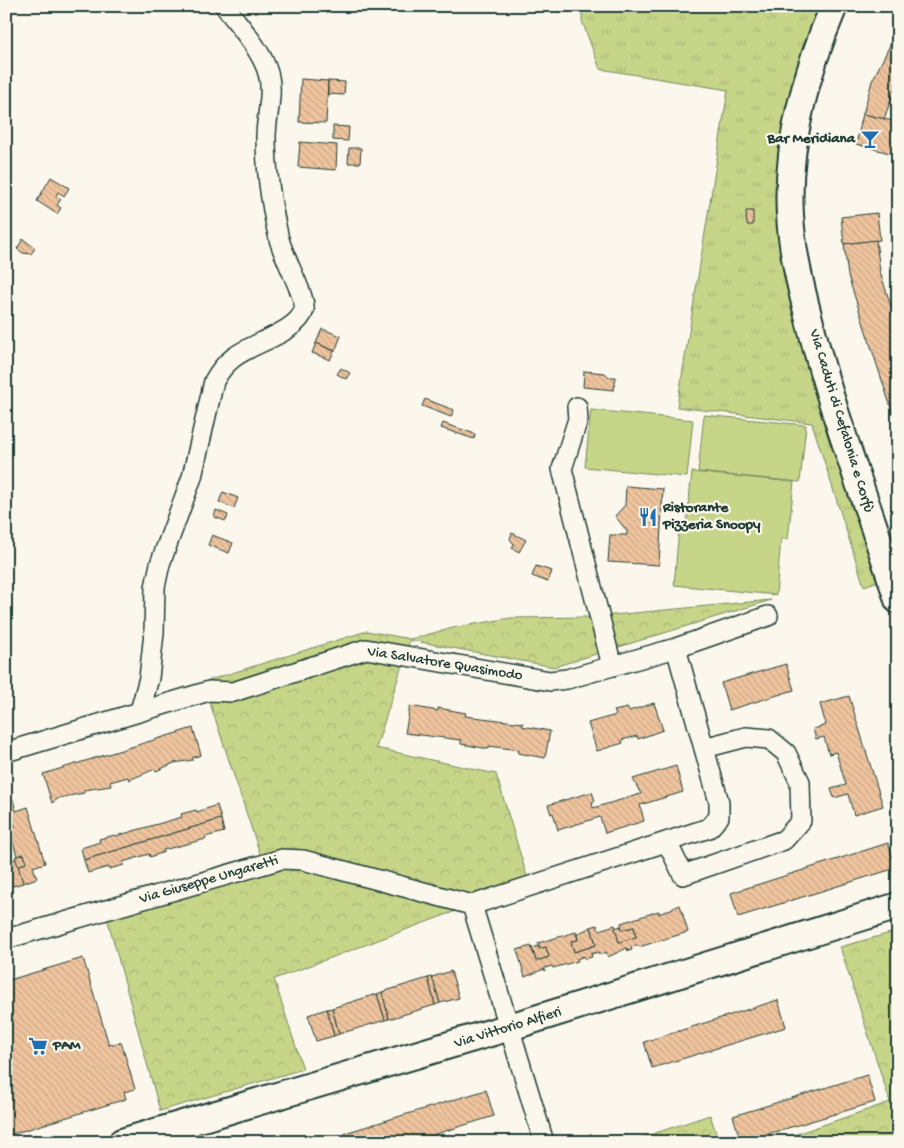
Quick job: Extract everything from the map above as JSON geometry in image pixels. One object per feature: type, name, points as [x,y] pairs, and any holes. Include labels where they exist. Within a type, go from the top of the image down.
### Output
[{"type":"street","points":[[140,711],[149,678],[154,633],[155,587],[160,564],[192,477],[214,381],[222,368],[233,357],[295,324],[305,308],[304,297],[292,276],[281,248],[269,193],[266,136],[270,88],[268,73],[260,56],[224,6]]},
{"type":"street","name":"Via Caduti di Cefalonia e Corfù","points":[[834,6],[820,40],[798,122],[792,170],[790,215],[798,274],[822,372],[898,600]]},
{"type":"street","points":[[576,407],[578,419],[562,469],[612,666]]},
{"type":"street","name":"Via Salvatore Quasimodo","points":[[6,752],[209,692],[233,692],[366,649],[550,681],[567,679],[676,648],[768,616]]},
{"type":"street","points":[[544,1142],[472,905],[709,828],[719,817],[719,802],[676,648]]},
{"type":"street","points":[[667,842],[683,875],[784,840],[801,821],[800,782],[786,753],[769,739],[746,738],[704,748]]},
{"type":"street","name":"Via Giuseppe Ungaretti","points":[[6,939],[282,859],[303,860],[472,905]]},
{"type":"street","name":"Via Vittorio Alfieri","points":[[122,1142],[510,1027],[896,908]]},
{"type":"green space","points":[[582,6],[834,6],[790,217],[891,577],[864,586],[812,423],[677,407],[728,90],[600,69],[582,21]]},
{"type":"green space","points":[[591,410],[693,420],[687,477],[585,467]]},
{"type":"green space","points":[[704,415],[806,425],[800,482],[698,472]]},
{"type":"green space","points":[[692,472],[794,482],[788,539],[781,539],[776,595],[674,585],[679,528],[686,528]]},
{"type":"green space","points":[[771,600],[554,667],[410,640],[376,748],[496,774],[530,886],[472,905],[274,979],[303,1069],[160,1111],[105,910],[263,863],[203,682],[367,631],[410,639],[457,627],[511,618],[592,617]]},
{"type":"green space","points":[[898,931],[898,1142],[773,1142],[890,1102],[840,947]]},
{"type":"green space","points":[[710,1115],[719,1142],[628,1142]]},
{"type":"building","points":[[898,29],[898,80],[884,119],[863,114],[872,81]]},
{"type":"building","points":[[301,79],[328,81],[326,123],[299,122]]},
{"type":"building","points":[[328,81],[345,82],[344,95],[328,94]]},
{"type":"building","points":[[863,114],[898,122],[898,135],[893,154],[856,144]]},
{"type":"building","points":[[333,126],[349,127],[348,141],[333,140]]},
{"type":"building","points":[[300,142],[337,145],[336,170],[298,167]]},
{"type":"building","points":[[349,148],[361,148],[360,163],[348,163]]},
{"type":"building","points":[[51,177],[69,188],[64,196],[58,192],[56,196],[61,199],[57,205],[61,208],[57,214],[37,201]]},
{"type":"building","points":[[746,211],[753,211],[753,225],[747,225]]},
{"type":"building","points":[[877,213],[880,240],[844,244],[841,217]]},
{"type":"building","points":[[23,239],[35,248],[31,254],[23,253],[17,249]]},
{"type":"building","points":[[876,240],[880,272],[898,327],[898,412],[893,414],[848,276],[844,244]]},
{"type":"building","points":[[322,329],[341,336],[335,351],[316,343]]},
{"type":"building","points":[[316,343],[334,351],[330,360],[312,353]]},
{"type":"building","points":[[341,368],[350,373],[346,379],[337,374]]},
{"type":"building","points":[[584,371],[605,373],[609,377],[616,377],[614,390],[583,387]]},
{"type":"building","points":[[425,399],[454,410],[451,417],[422,406]]},
{"type":"building","points":[[443,423],[475,434],[474,439],[441,428]]},
{"type":"building","points":[[626,486],[663,489],[659,565],[608,562],[610,535],[627,535],[627,531],[615,516],[625,505]]},
{"type":"building","points":[[223,492],[238,498],[234,508],[219,502]]},
{"type":"building","points":[[216,510],[228,515],[226,521],[214,517]]},
{"type":"building","points":[[512,533],[526,540],[519,552],[512,548],[514,544],[510,539]]},
{"type":"building","points":[[212,535],[233,543],[229,553],[208,545]]},
{"type":"building","points":[[536,566],[552,571],[548,582],[532,576]]},
{"type":"building","points":[[786,664],[794,690],[729,710],[721,683]]},
{"type":"building","points":[[849,696],[883,806],[854,815],[848,794],[834,798],[831,789],[846,785],[836,752],[829,754],[824,737],[816,739],[813,729],[826,725],[820,704]]},
{"type":"building","points":[[654,703],[663,730],[638,739],[637,736],[622,740],[623,743],[597,751],[588,723],[616,715],[614,711],[628,708],[629,711]]},
{"type":"building","points":[[410,706],[438,711],[438,708],[466,713],[465,716],[523,723],[522,726],[550,731],[545,758],[518,753],[519,750],[489,746],[489,749],[461,744],[461,740],[405,733]]},
{"type":"building","points":[[193,728],[201,755],[192,758],[193,760],[174,763],[129,780],[128,777],[110,782],[111,786],[84,790],[84,793],[59,798],[52,803],[43,774]]},
{"type":"building","points":[[676,766],[683,792],[640,805],[644,821],[605,833],[600,817],[558,830],[553,813],[551,814],[548,805],[592,792],[595,801],[592,802],[593,808],[641,794],[633,779]]},
{"type":"building","points":[[13,799],[16,811],[28,807],[45,863],[33,867],[37,878],[23,883],[17,866],[26,863],[24,854],[17,856],[9,829],[15,827],[12,818],[6,820],[6,801]]},
{"type":"building","points":[[217,805],[221,819],[84,860],[81,848],[100,842],[99,839],[182,817],[181,814],[196,810],[197,812]]},
{"type":"building","points":[[12,818],[15,827],[7,830],[6,820]]},
{"type":"building","points":[[221,819],[224,832],[205,837],[206,839],[163,850],[164,852],[150,857],[149,854],[123,862],[124,865],[109,869],[108,867],[88,873],[84,860]]},
{"type":"building","points":[[888,843],[896,868],[738,917],[731,893]]},
{"type":"building","points":[[24,854],[26,863],[17,866],[15,857]]},
{"type":"building","points":[[16,859],[23,883],[6,888],[6,862]]},
{"type":"building","points":[[680,905],[688,932],[639,947],[638,945],[631,947],[632,950],[628,951],[627,948],[608,957],[606,952],[599,955],[598,952],[591,954],[592,957],[585,959],[584,956],[577,959],[578,961],[553,968],[552,966],[545,968],[545,971],[544,969],[525,977],[517,950],[531,946],[536,961],[549,957],[546,947],[539,949],[538,943],[576,932],[578,940],[571,941],[574,952],[596,945],[591,927],[597,925],[599,930],[615,925],[619,942],[636,937],[634,927],[622,930],[621,923],[659,911],[659,914]]},
{"type":"building","points":[[621,926],[622,930],[634,927],[636,937],[619,942],[615,928]]},
{"type":"building","points":[[591,927],[596,945],[574,952],[571,941],[578,940],[577,934]]},
{"type":"building","points":[[539,946],[539,949],[546,947],[549,957],[536,961],[532,948]]},
{"type":"building","points":[[83,958],[109,1045],[121,1042],[135,1089],[124,1092],[126,1099],[6,1136],[6,981]]},
{"type":"building","points":[[451,971],[459,998],[440,1003],[432,977]]},
{"type":"building","points":[[432,977],[440,1003],[435,1005],[428,978]]},
{"type":"building","points":[[428,978],[435,1005],[389,1019],[382,992]]},
{"type":"building","points":[[382,992],[389,1019],[385,1020],[377,994]]},
{"type":"building","points":[[377,994],[385,1020],[339,1034],[332,1008]]},
{"type":"building","points":[[778,1000],[786,1027],[652,1068],[644,1042]]},
{"type":"building","points":[[332,1008],[339,1034],[334,1036],[327,1009]]},
{"type":"building","points":[[327,1009],[334,1036],[316,1041],[308,1015]]},
{"type":"building","points":[[867,1075],[875,1102],[741,1142],[733,1116]]},
{"type":"building","points":[[486,1090],[494,1116],[410,1142],[348,1142],[345,1133]]},
{"type":"place","name":"Bar Meridiana","points":[[870,139]]},
{"type":"place","name":"Ristorante Pizzeria Snoopy","points":[[648,517]]},
{"type":"place","name":"PAM","points":[[38,1046]]}]
